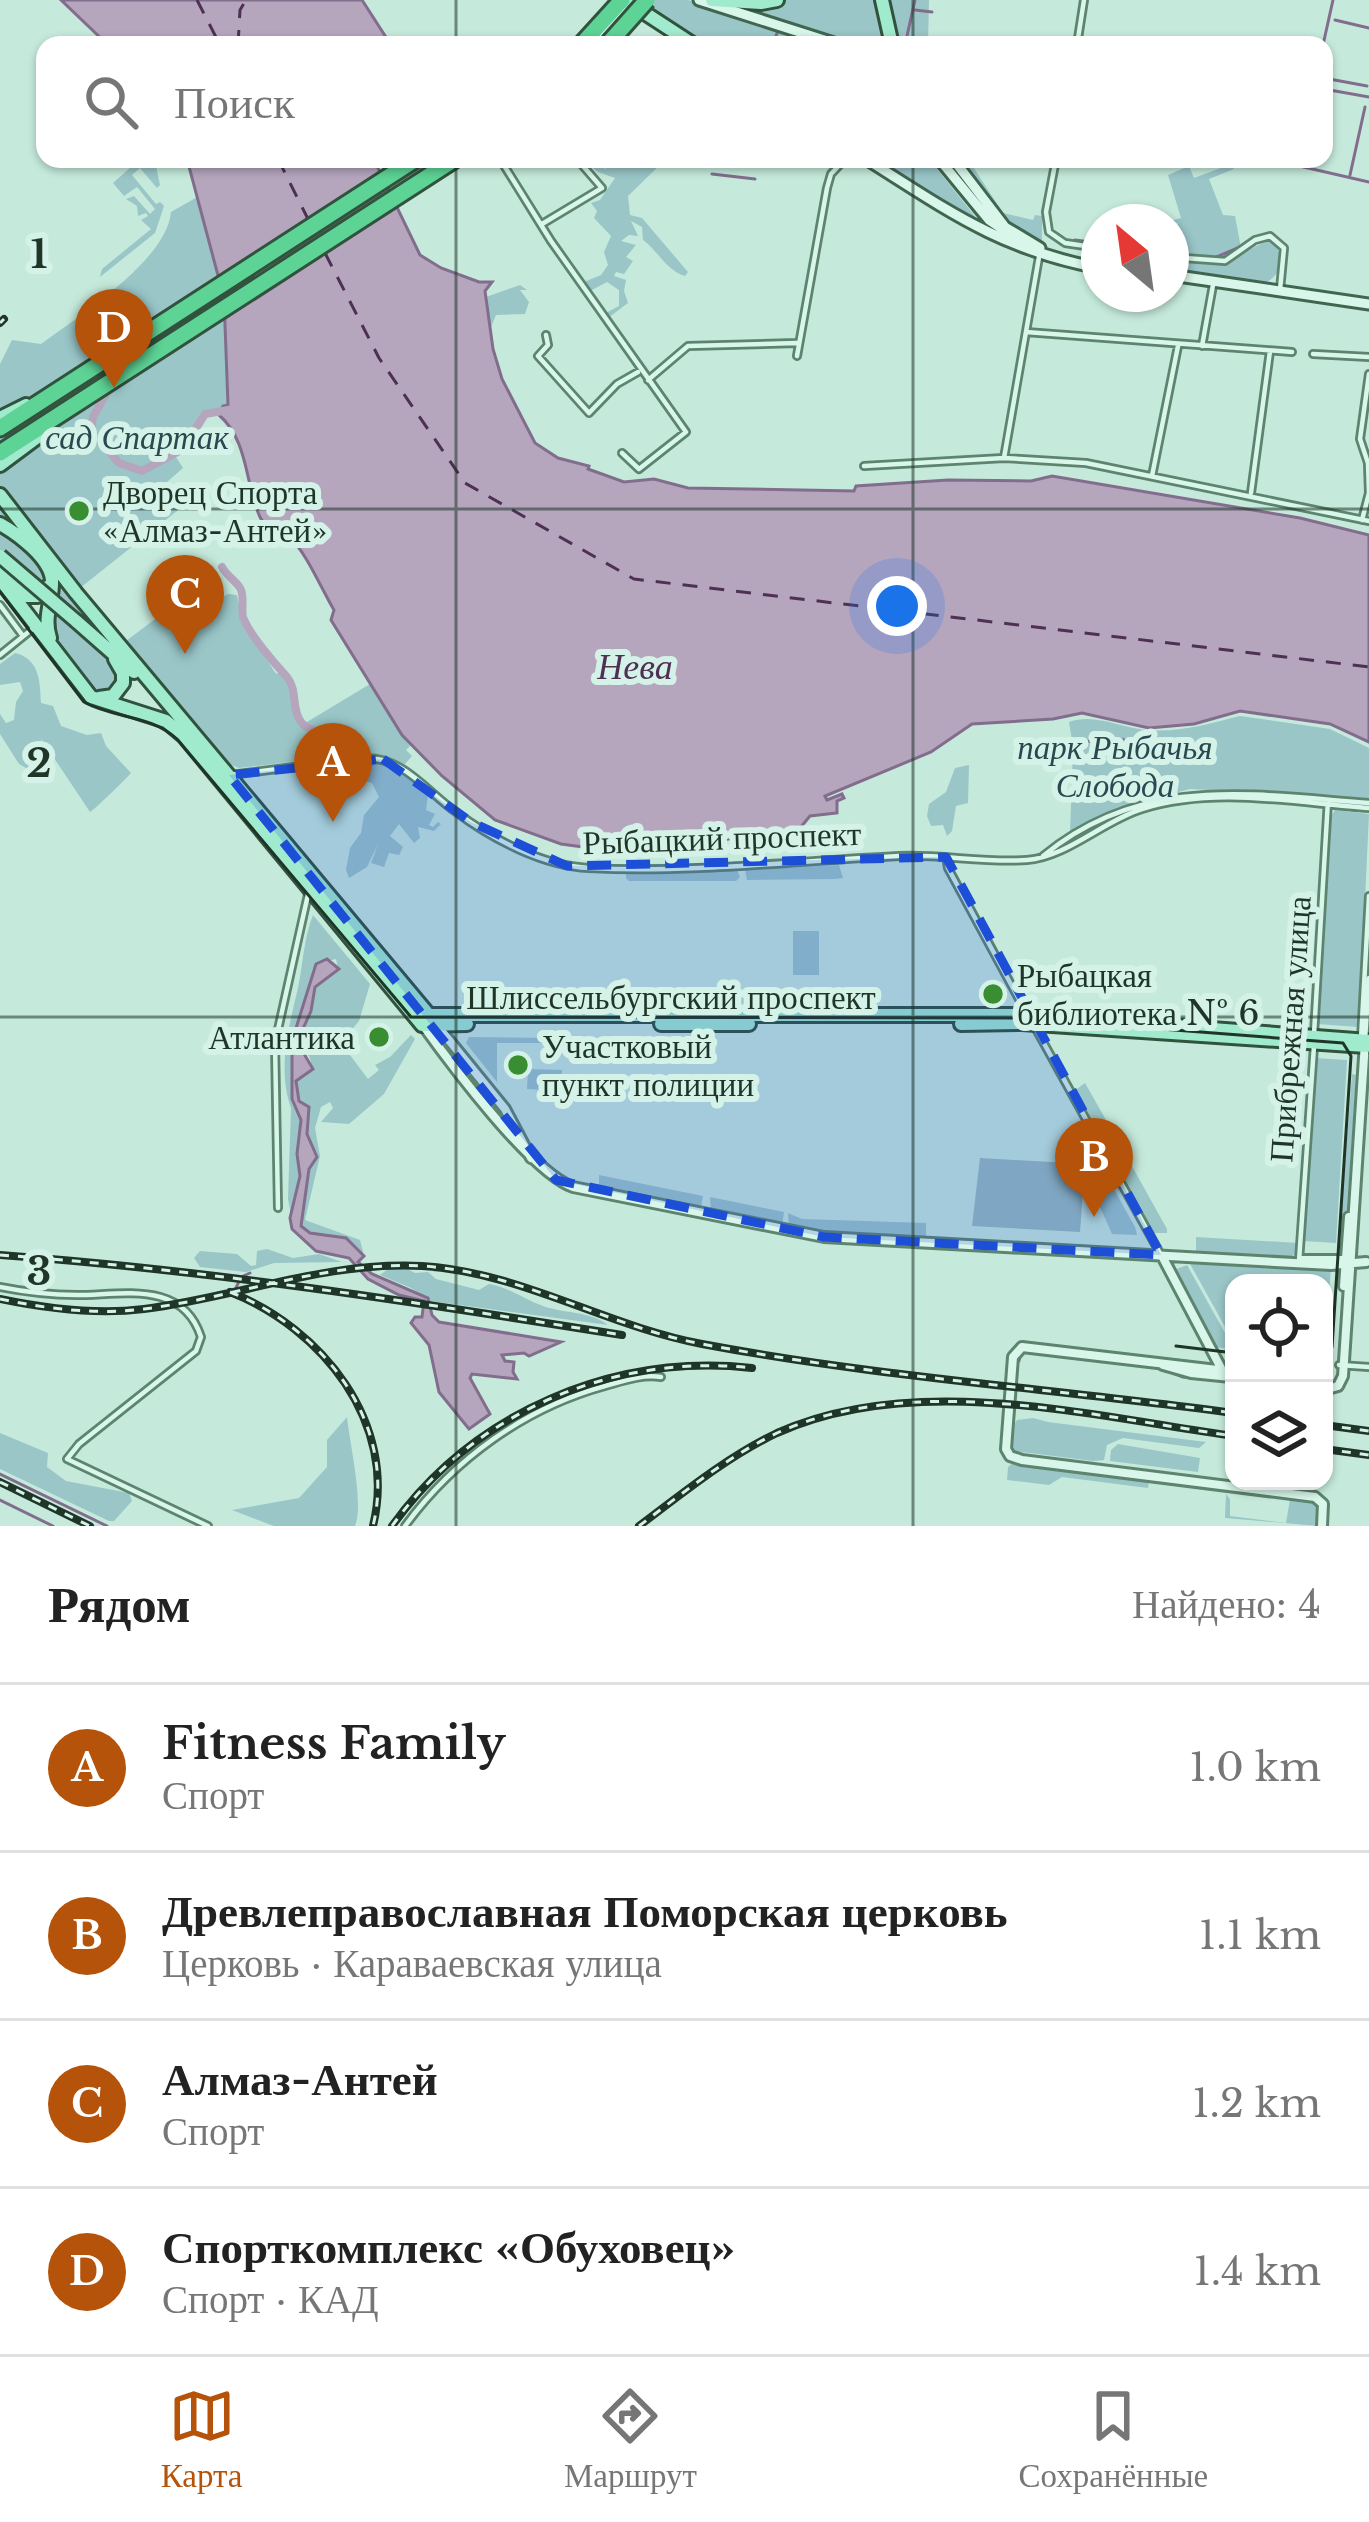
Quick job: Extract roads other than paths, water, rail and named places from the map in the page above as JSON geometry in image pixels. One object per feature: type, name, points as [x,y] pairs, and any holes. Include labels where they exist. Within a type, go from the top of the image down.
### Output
[{"type":"highway","points":[[590,36],[631,1]]},
{"type":"highway","points":[[612,36],[631,1]]},
{"type":"highway","points":[[0,428],[402,168]]},
{"type":"highway","points":[[0,453],[441,168]]},
{"type":"main road","points":[[699,0],[812,36]]},
{"type":"main road","points":[[715,0],[777,0]]},
{"type":"main road","points":[[879,0],[889,36]]},
{"type":"main road","points":[[631,1],[681,36]]},
{"type":"main road","points":[[880,168],[959,220],[1011,245],[1081,261]]},
{"type":"main road","points":[[943,168],[976,214],[1011,245]]},
{"type":"main road","points":[[944,168],[996,227],[1040,251]]},
{"type":"main road","points":[[960,168],[1005,226],[1040,251]]},
{"type":"main road","points":[[1189,279],[1369,306]]},
{"type":"main road","points":[[1189,280],[1280,292]]},
{"type":"main road","points":[[0,418],[47,398]]},
{"type":"main road","points":[[0,465],[81,400]]},
{"type":"main road","points":[[0,495],[172,717]]},
{"type":"main road","points":[[0,524],[43,563],[52,580],[46,626],[58,656]]},
{"type":"main road","points":[[0,556],[97,640],[172,717],[429,1021]]},
{"type":"main road","points":[[0,566],[20,592],[33,597],[48,584],[43,563]]},
{"type":"main road","points":[[0,580],[94,700],[172,717]]},
{"type":"main road","points":[[82,688],[108,698],[123,683],[121,669],[97,640]]},
{"type":"main road","points":[[286,849],[308,885],[360,940]]},
{"type":"main road","name":"Шлиссельбургский проспект","points":[[429,1021],[1031,1020],[1365,1043]]},
{"type":"street","points":[[1078,36],[1084,0]]},
{"type":"street","points":[[599,36],[631,1]]},
{"type":"street","points":[[506,168],[686,434],[639,469],[622,453]]},
{"type":"street","points":[[541,224],[602,188],[585,168]]},
{"type":"street","points":[[797,356],[826,188],[837,168]]},
{"type":"street","points":[[1054,168],[1046,212],[1049,232],[1065,243],[1081,245]]},
{"type":"street","points":[[1189,258],[1225,261],[1255,240],[1270,236],[1284,248],[1280,292]]},
{"type":"street","points":[[1004,458],[1040,251]]},
{"type":"street","points":[[1202,346],[1213,285]]},
{"type":"street","points":[[1026,332],[1292,352]]},
{"type":"street","points":[[546,334],[548,344],[538,356],[589,412],[617,384],[641,370]]},
{"type":"street","points":[[648,380],[688,346],[797,343]]},
{"type":"street","points":[[1152,476],[1178,344]]},
{"type":"street","points":[[1251,496],[1270,351]]},
{"type":"street","points":[[1313,354],[1369,357]]},
{"type":"street","points":[[864,466],[1004,458],[1086,463],[1365,520],[1368,463],[1360,439],[1369,374]]},
{"type":"street","points":[[0,605],[23,636]]},
{"type":"street","points":[[0,655],[36,626]]},
{"type":"street","name":"Рыбацкий проспект","points":[[224,776],[383,759],[401,767],[479,827],[544,860],[578,867],[657,870],[905,856],[1027,860],[1136,810],[1191,798],[1369,806]]},
{"type":"street","name":"Прибрежная улица","points":[[1299,1261],[1328,803]]},
{"type":"street","points":[[946,857],[1225,1369]]},
{"type":"street","points":[[278,1208],[277,1027],[308,885]]},
{"type":"street","points":[[1365,1043],[1369,896]]},
{"type":"street","points":[[307,905],[325,905]]},
{"type":"street","points":[[1333,1385],[1342,1380],[1369,978]]},
{"type":"street","points":[[429,1021],[531,1158],[563,1184],[824,1237],[1368,1262]]},
{"type":"street","points":[[0,1287],[65,1295],[144,1292],[173,1302],[189,1315],[201,1337],[196,1352],[79,1444],[67,1459],[208,1526]]},
{"type":"street","points":[[1225,1373],[1028,1346],[1014,1354],[1005,1447],[1010,1456],[1022,1460],[1315,1497],[1323,1504],[1322,1526]]},
{"type":"street","points":[[1342,1365],[1369,1367]]},
{"type":"street","points":[[405,1526],[463,1462],[513,1426],[583,1393],[642,1376],[661,1377]]},
{"type":"water","points":[[61,0],[362,0],[385,36],[99,36]]},
{"type":"water","name":"Нева","points":[[189,168],[378,168],[420,255],[441,268],[492,282],[485,291],[502,379],[535,443],[558,458],[624,482],[654,479],[688,488],[854,491],[856,486],[1031,481],[1052,476],[1300,518],[1369,535],[1369,742],[1330,724],[1240,711],[1194,724],[1149,728],[1082,713],[972,724],[931,752],[825,796],[827,800],[842,794],[837,813],[810,816],[800,828],[671,848],[605,850],[561,844],[495,820],[402,735],[331,620],[334,610],[302,552],[260,517],[236,437],[219,415],[228,405],[224,298]]},
{"type":"water","points":[[327,959],[339,969],[315,987],[311,1011],[297,1042],[313,1069],[296,1081],[299,1101],[309,1107],[307,1134],[317,1157],[309,1169],[301,1226],[310,1233],[346,1238],[364,1256],[358,1262],[372,1274],[428,1298],[439,1322],[561,1342],[529,1356],[502,1355],[505,1361],[514,1362],[517,1379],[472,1374],[490,1414],[469,1429],[439,1392],[429,1345],[411,1323],[422,1317],[424,1301],[368,1279],[349,1258],[316,1251],[292,1229],[290,1218],[300,1176],[301,1120],[292,1099],[292,1041],[316,964]]},
{"type":"waterway","points":[[907,36],[915,0]]},
{"type":"waterway","points":[[1325,36],[1333,0]]},
{"type":"waterway","points":[[915,10],[932,12]]},
{"type":"waterway","points":[[1335,20],[1369,28]]},
{"type":"waterway","points":[[776,36],[778,31]]},
{"type":"waterway","points":[[1333,80],[1367,86]]},
{"type":"waterway","points":[[1333,91],[1369,97]]},
{"type":"waterway","points":[[1350,175],[1365,107]]},
{"type":"waterway","points":[[1308,168],[1369,182]]},
{"type":"waterway","points":[[712,174],[755,179]]},
{"type":"waterway","points":[[1075,240],[1081,241]]},
{"type":"waterway","points":[[1214,258],[1240,247]]},
{"type":"waterway","points":[[1189,256],[1199,257]]},
{"type":"waterway","points":[[111,385],[93,417],[91,431],[119,463],[142,471],[183,449],[205,414],[234,409]]},
{"type":"waterway","points":[[222,567],[239,586],[243,617],[251,632],[290,682],[301,722],[317,731],[350,734],[363,752]]},
{"type":"waterway","points":[[1079,744],[1103,737],[1125,740]]},
{"type":"waterway","points":[[235,1290],[241,1277],[250,1273]]},
{"type":"waterway","points":[[1019,1361],[1027,1351]]},
{"type":"waterway","points":[[1156,1366],[1183,1377],[1206,1379]]},
{"type":"waterway","points":[[0,1474],[107,1526]]},
{"type":"waterway","points":[[0,1500],[53,1526]]},
{"type":"tram line","points":[[0,592],[84,702],[155,725],[177,739],[411,1017],[1018,1018],[1343,1043],[1351,1056],[1333,1332]]},
{"type":"tram line","points":[[1176,1346],[1225,1352]]},
{"type":"railway","points":[[0,323],[4,319]]},
{"type":"railway","points":[[0,1255],[234,1278],[622,1335]]},
{"type":"railway","points":[[0,1299],[72,1310],[126,1311],[351,1269],[422,1266],[494,1278],[702,1344],[901,1374],[1225,1412]]},
{"type":"railway","points":[[230,1292],[295,1329],[345,1384],[363,1416],[374,1451],[378,1488],[373,1526]]},
{"type":"railway","points":[[392,1526],[463,1451],[505,1422],[551,1399],[599,1381],[649,1370],[752,1368]]},
{"type":"railway","points":[[639,1526],[723,1464],[777,1433],[830,1415],[886,1404],[1003,1404],[1225,1435]]},
{"type":"railway","points":[[1333,1426],[1369,1431]]},
{"type":"railway","points":[[1333,1450],[1369,1455]]},
{"type":"railway","points":[[0,1482],[90,1526]]},
{"type":"place","name":"Спорткомплекс «Обуховец»","points":[[114,388]]},
{"type":"place","name":"Дворец Спорта «Алмаз-Антей»","points":[[79,511]]},
{"type":"place","name":"Алмаз-Антей","points":[[185,654]]},
{"type":"place","name":"Fitness Family","points":[[333,822]]},
{"type":"place","name":"Рыбацкая библиотека № 6","points":[[993,994]]},
{"type":"place","name":"Атлантика","points":[[379,1037]]},
{"type":"place","name":"Участковый пункт полиции","points":[[518,1065]]},
{"type":"place","name":"Древлеправославная Поморская церковь","points":[[1094,1217]]},
{"type":"park label","name":"сад Спартак","points":[[137,437]]},
{"type":"park label","name":"парк Рыбачья Слобода","points":[[1115,766]]}]
